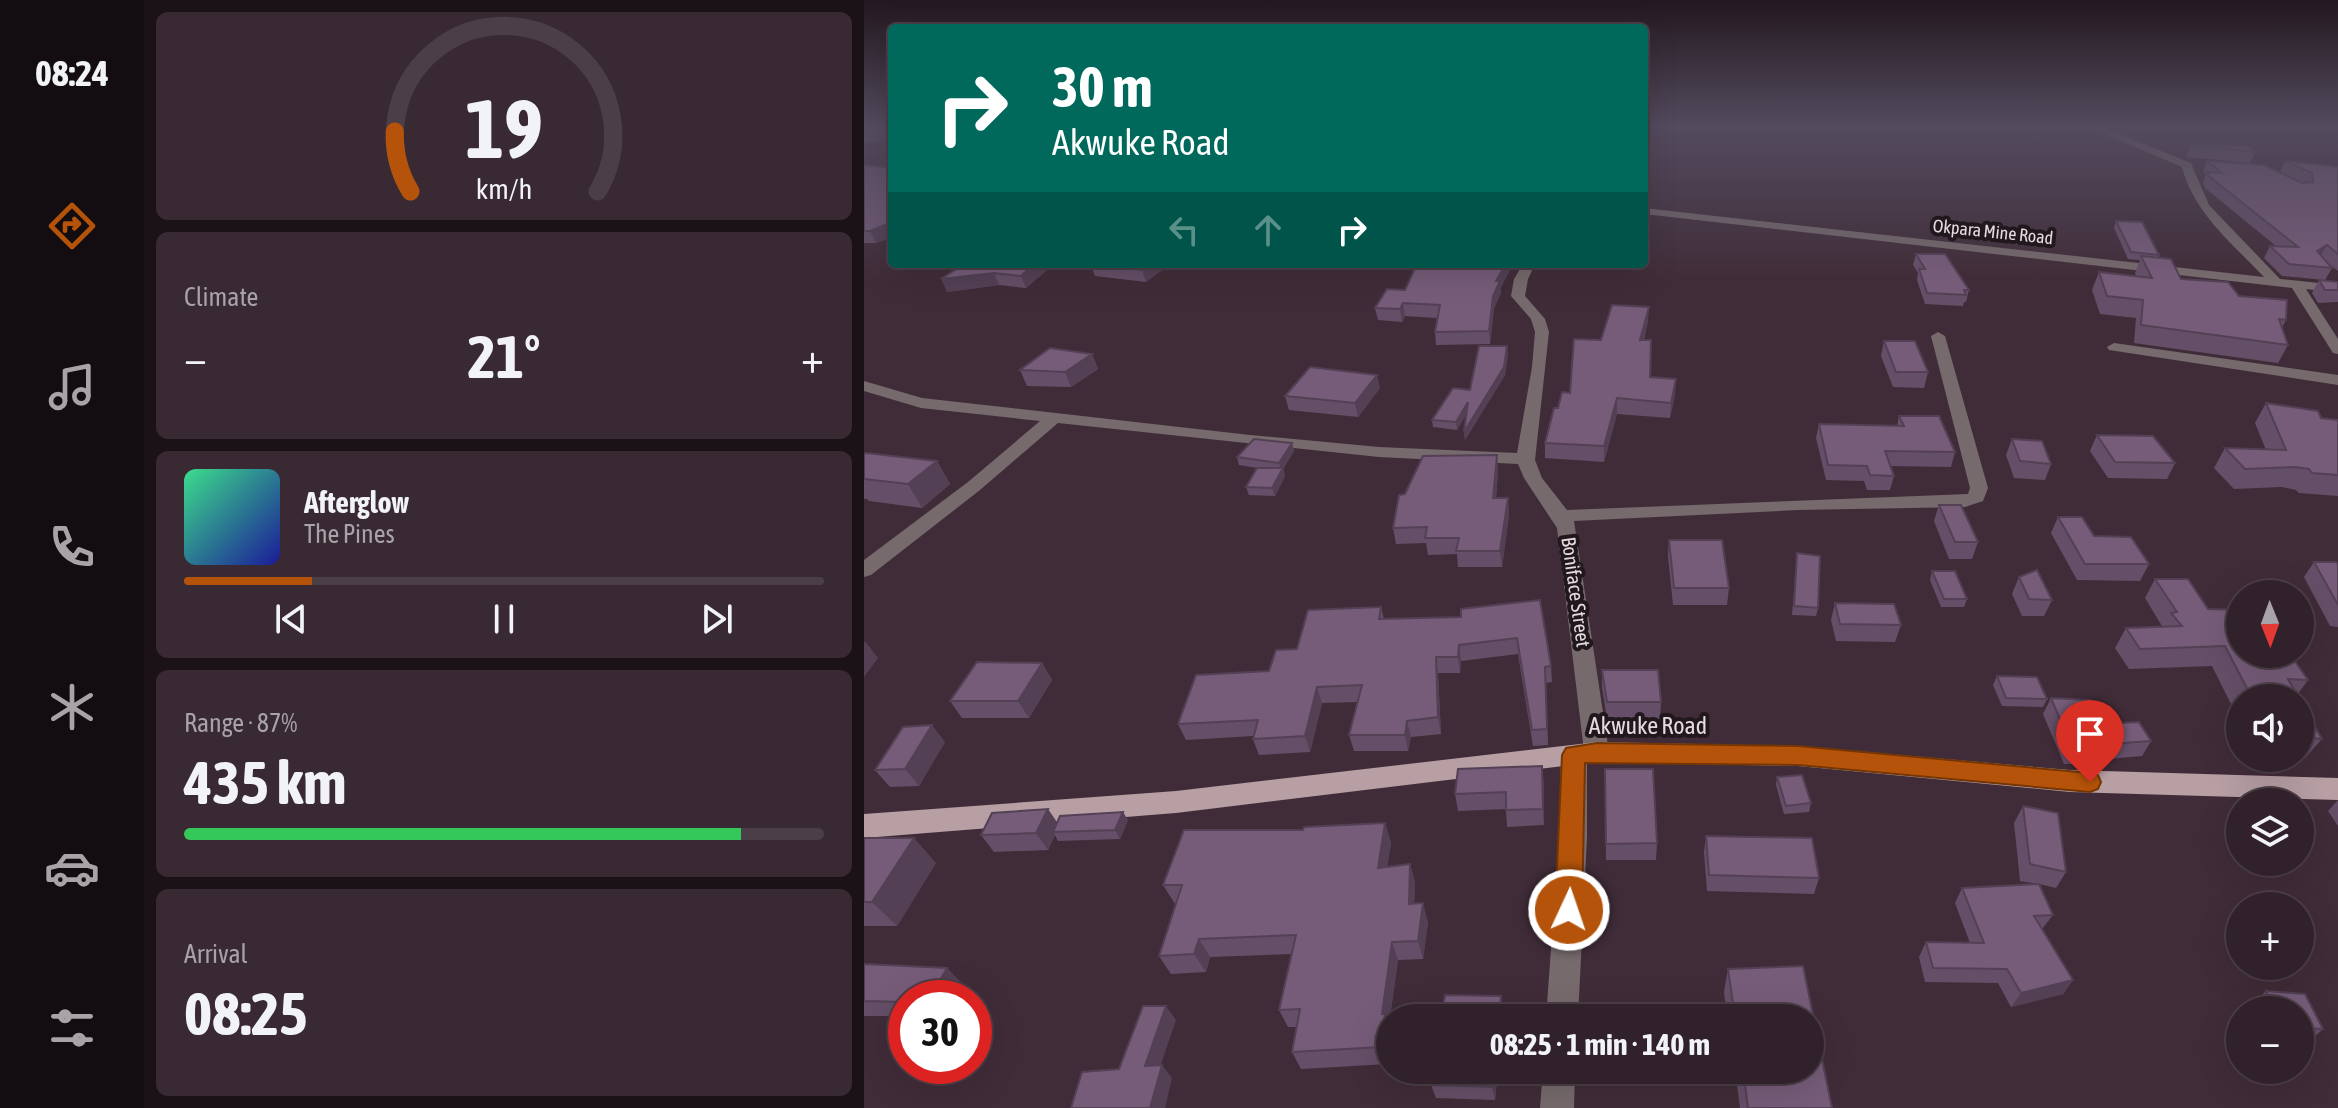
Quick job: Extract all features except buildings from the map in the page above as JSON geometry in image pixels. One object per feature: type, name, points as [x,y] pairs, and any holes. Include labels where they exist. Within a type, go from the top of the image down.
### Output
[{"type":"main road","name":"Akwuke Road","points":[[864,826],[1176,802],[1585,754],[1798,756],[2070,781],[2338,789]]},
{"type":"street","points":[[2192,178],[2204,207],[2276,282]]},
{"type":"street","name":"Okpara Mine Road","points":[[1648,211],[2338,289]]},
{"type":"street","points":[[864,386],[921,403],[1318,446],[1526,459],[1527,432],[1541,358],[1539,323],[1518,296],[1527,268]]},
{"type":"street","points":[[2327,272],[2338,282]]},
{"type":"street","points":[[2296,284],[2338,350]]},
{"type":"street","points":[[1563,516],[1798,504],[1965,501],[1976,497],[1979,488],[1938,336]]},
{"type":"street","points":[[2114,347],[2338,380]]},
{"type":"street","points":[[864,570],[949,506],[1055,417]]},
{"type":"street","name":"Boniface Street","points":[[1526,459],[1531,474],[1563,516],[1580,610],[1585,754],[1573,837],[1563,1004]]},
{"type":"street","points":[[1557,1108],[1558,1084]]},
{"type":"route","points":[[1569,910],[1574,755],[1597,752],[1798,756],[2090,782]]}]
